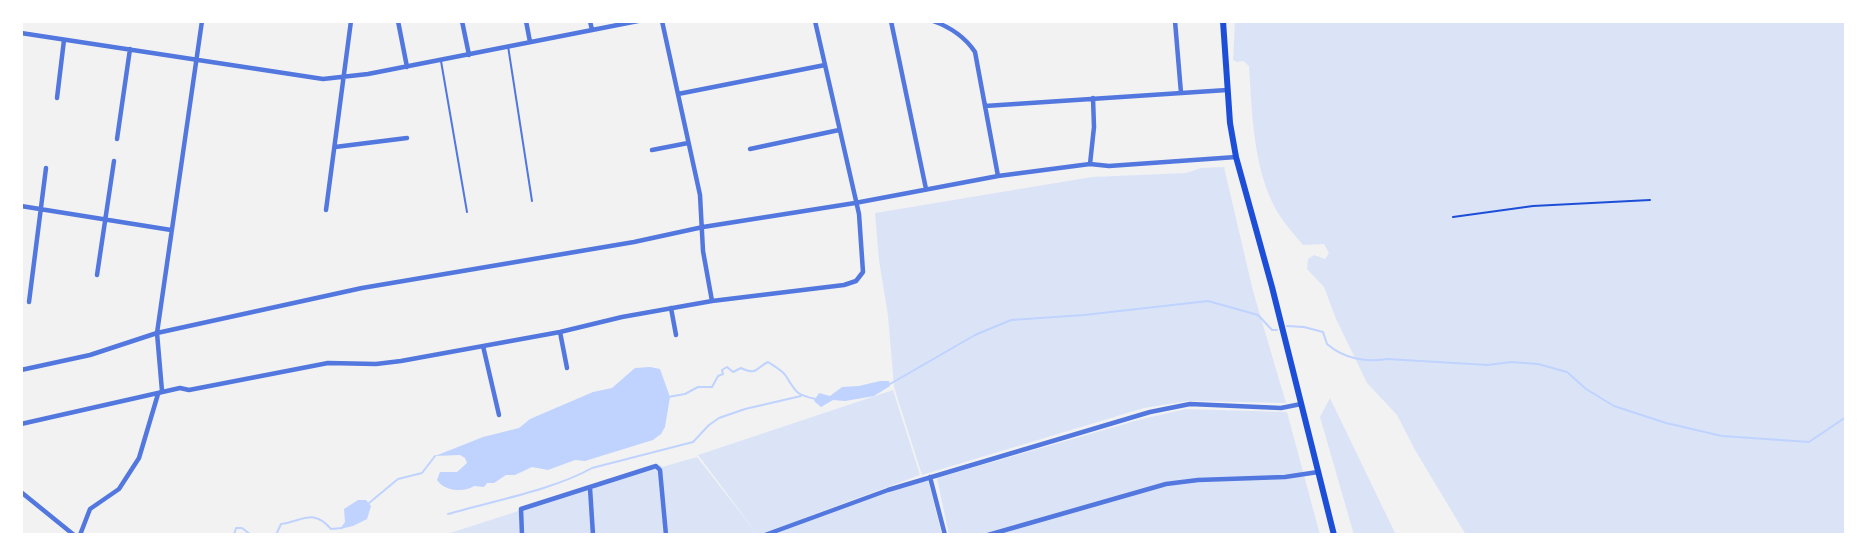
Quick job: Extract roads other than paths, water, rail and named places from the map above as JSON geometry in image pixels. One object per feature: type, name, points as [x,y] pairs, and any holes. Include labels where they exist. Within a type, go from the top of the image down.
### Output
[{"type":"main road","points":[[1223,21],[1227,90],[1236,157],[1334,535]]},
{"type":"street","points":[[80,535],[90,509],[119,489],[135,467],[158,394],[162,391],[157,333],[202,21]]},
{"type":"street","points":[[326,210],[351,21]]},
{"type":"street","points":[[398,21],[407,67]]},
{"type":"street","points":[[462,21],[469,55]]},
{"type":"street","points":[[526,21],[530,42]]},
{"type":"street","points":[[590,21],[592,30]]},
{"type":"street","points":[[21,33],[323,79],[441,61],[638,21]]},
{"type":"street","points":[[662,21],[700,195],[703,251],[712,301]]},
{"type":"street","points":[[21,424],[180,388],[189,390],[328,363],[376,364],[483,346],[671,308],[844,285],[856,281],[863,272],[864,262],[859,214],[815,21]]},
{"type":"street","points":[[891,21],[926,189]]},
{"type":"street","points":[[933,21],[959,34],[970,43],[975,52],[998,176]]},
{"type":"street","points":[[1175,21],[1181,93]]},
{"type":"street","points":[[57,98],[64,40]]},
{"type":"street","points":[[117,139],[130,50]]},
{"type":"street","points":[[678,94],[825,65]]},
{"type":"street","points":[[985,106],[1227,90]]},
{"type":"street","points":[[1090,164],[1094,127],[1093,98]]},
{"type":"street","points":[[750,149],[839,130]]},
{"type":"street","points":[[335,147],[407,138]]},
{"type":"street","points":[[652,150],[688,143]]},
{"type":"street","points":[[21,370],[90,355],[157,333],[362,288],[621,244],[703,227],[855,203],[998,176],[1090,164],[1109,166],[1236,157]]},
{"type":"street","points":[[97,275],[114,160]]},
{"type":"street","points":[[29,302],[46,168]]},
{"type":"street","points":[[21,206],[171,230]]},
{"type":"street","points":[[671,308],[676,335]]},
{"type":"street","points":[[560,331],[567,368]]},
{"type":"street","points":[[483,346],[499,415]]},
{"type":"street","points":[[765,535],[930,477],[1176,406],[1190,404],[1281,408],[1301,404]]},
{"type":"street","points":[[522,535],[521,509],[579,489],[659,467],[666,535]]},
{"type":"street","points":[[988,535],[1166,484],[1198,480],[1285,477],[1318,472]]},
{"type":"street","points":[[930,477],[945,535]]},
{"type":"street","points":[[590,488],[593,535]]},
{"type":"street","points":[[21,492],[74,535]]},
{"type":"lane","points":[[508,46],[532,201]]},
{"type":"lane","points":[[441,61],[467,212]]},
{"type":"water","points":[[635,368],[660,369],[670,397],[665,427],[653,440],[585,461],[575,460],[548,470],[532,467],[515,475],[506,475],[484,487],[454,490],[444,487],[437,480],[440,472],[457,472],[467,463],[460,455],[435,456],[483,437],[519,428],[530,419],[593,392],[612,388]]},
{"type":"water","points":[[889,381],[890,386],[874,396],[845,401],[833,400],[821,407],[814,401],[819,393],[830,396],[842,387]]},
{"type":"water","points":[[358,500],[366,500],[371,506],[367,519],[340,529],[345,522],[344,509]]},
{"type":"waterway","points":[[890,384],[975,335],[1011,320],[1208,301],[1258,315],[1272,330],[1277,330]]},
{"type":"waterway","points":[[1287,326],[1323,332],[1327,344],[1333,349],[1363,360],[1488,365],[1511,362],[1538,364],[1567,372],[1586,389],[1614,406],[1666,423],[1722,436],[1809,442],[1846,417]]},
{"type":"waterway","points":[[668,397],[685,394],[698,387],[712,387],[718,376],[723,374],[722,370],[727,367],[733,372],[741,368],[754,371],[768,362],[785,374],[798,392],[816,399]]},
{"type":"waterway","points":[[448,514],[541,489],[592,468],[693,442],[719,418],[801,396]]},
{"type":"waterway","points":[[369,503],[398,479],[422,473],[435,456]]},
{"type":"waterway","points":[[276,535],[281,524],[313,517],[331,529],[342,528]]},
{"type":"waterway","points":[[234,535],[236,528],[242,528],[251,535]]}]
